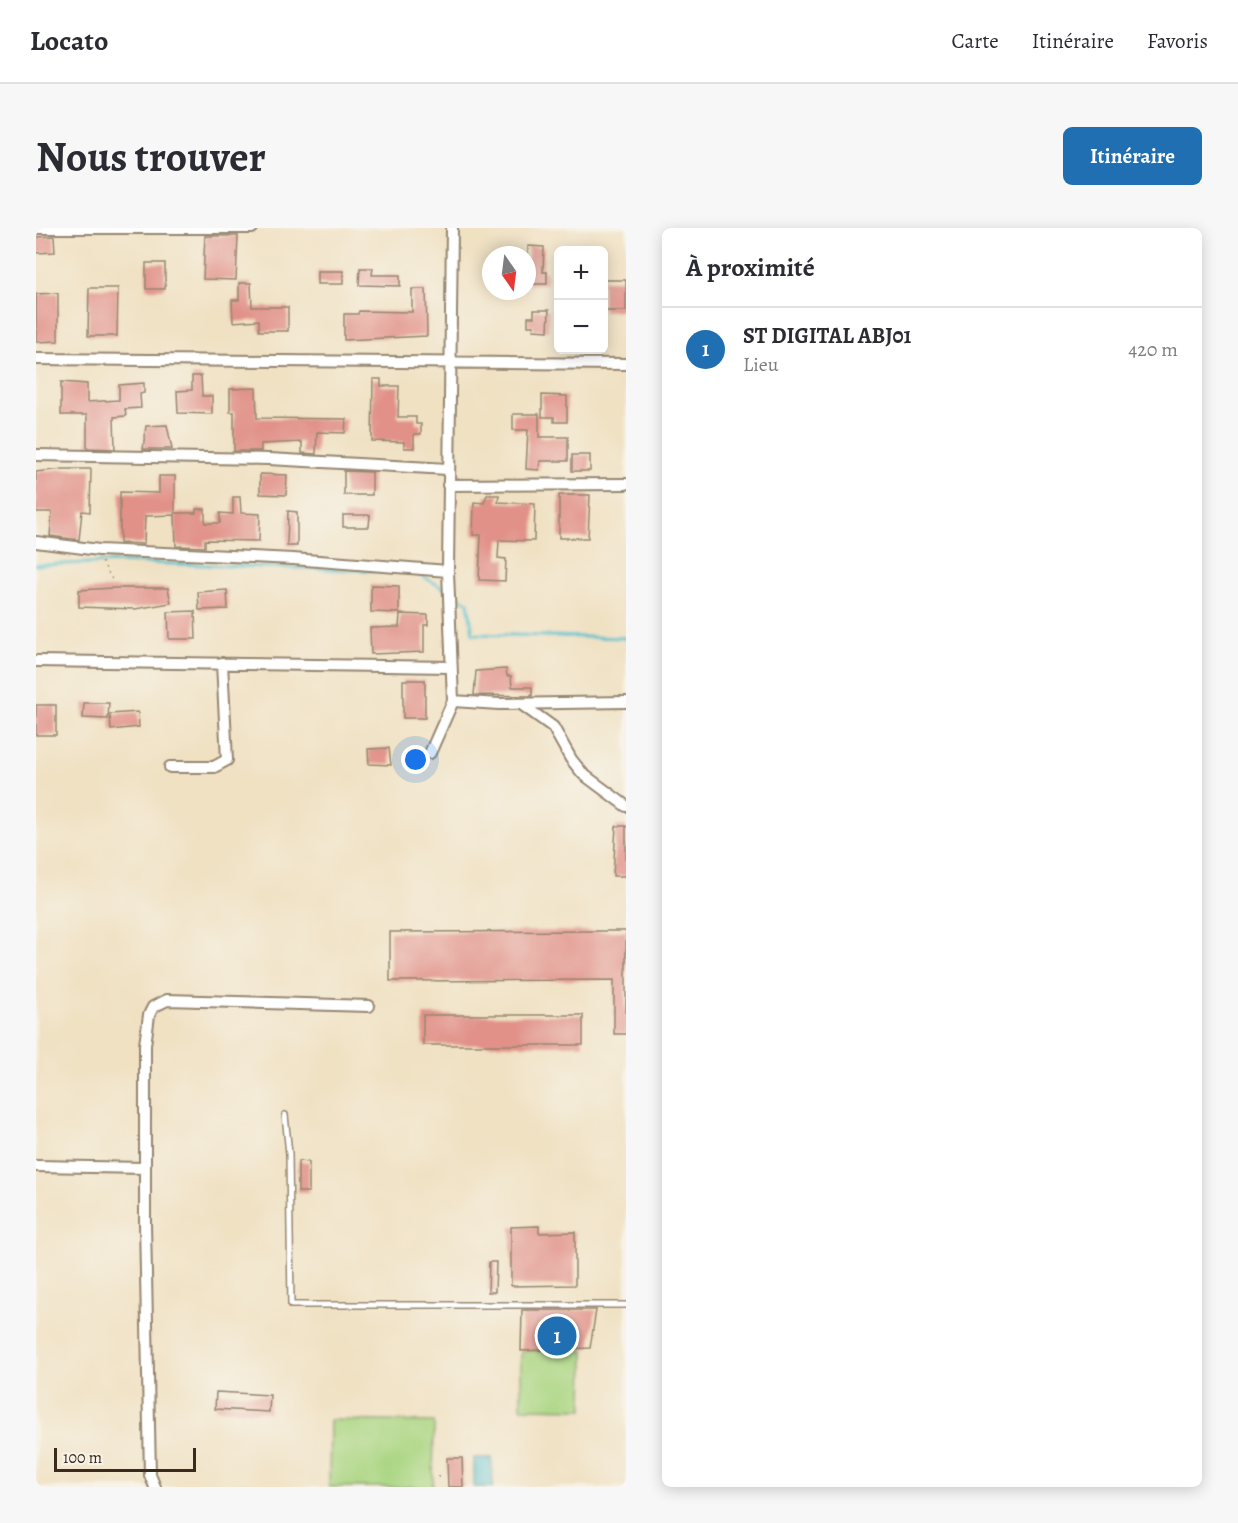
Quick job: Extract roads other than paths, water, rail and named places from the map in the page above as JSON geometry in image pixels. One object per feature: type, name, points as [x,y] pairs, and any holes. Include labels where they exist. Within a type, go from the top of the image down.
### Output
[{"type":"street","points":[[36,228],[252,228]]},
{"type":"street","points":[[430,753],[453,701],[448,571],[452,228]]},
{"type":"street","points":[[36,358],[626,364]]},
{"type":"street","points":[[36,455],[269,459],[448,468]]},
{"type":"street","points":[[448,485],[626,484]]},
{"type":"street","points":[[36,542],[99,550],[293,559],[448,571]]},
{"type":"street","points":[[36,661],[451,667]]},
{"type":"street","points":[[170,767],[214,767],[226,760],[222,663]]},
{"type":"street","points":[[453,701],[521,704],[626,702]]},
{"type":"street","points":[[521,704],[553,727],[571,759],[583,774],[626,806]]},
{"type":"street","points":[[155,1487],[150,1474],[145,1168],[145,1045],[149,1015],[153,1007],[167,1000],[369,1006]]},
{"type":"street","points":[[36,1166],[145,1168]]},
{"type":"lane","points":[[285,1115],[290,1154],[291,1305],[626,1305]]},
{"type":"water","points":[[474,1458],[492,1458],[493,1487],[474,1487]]},
{"type":"waterway","points":[[36,565],[115,562],[387,571]]},
{"type":"waterway","points":[[417,573],[445,589]]},
{"type":"waterway","points":[[451,593],[468,602],[473,634],[626,638]]},
{"type":"place","name":"ST DIGITAL ABJ01","points":[[557,1336]]}]
